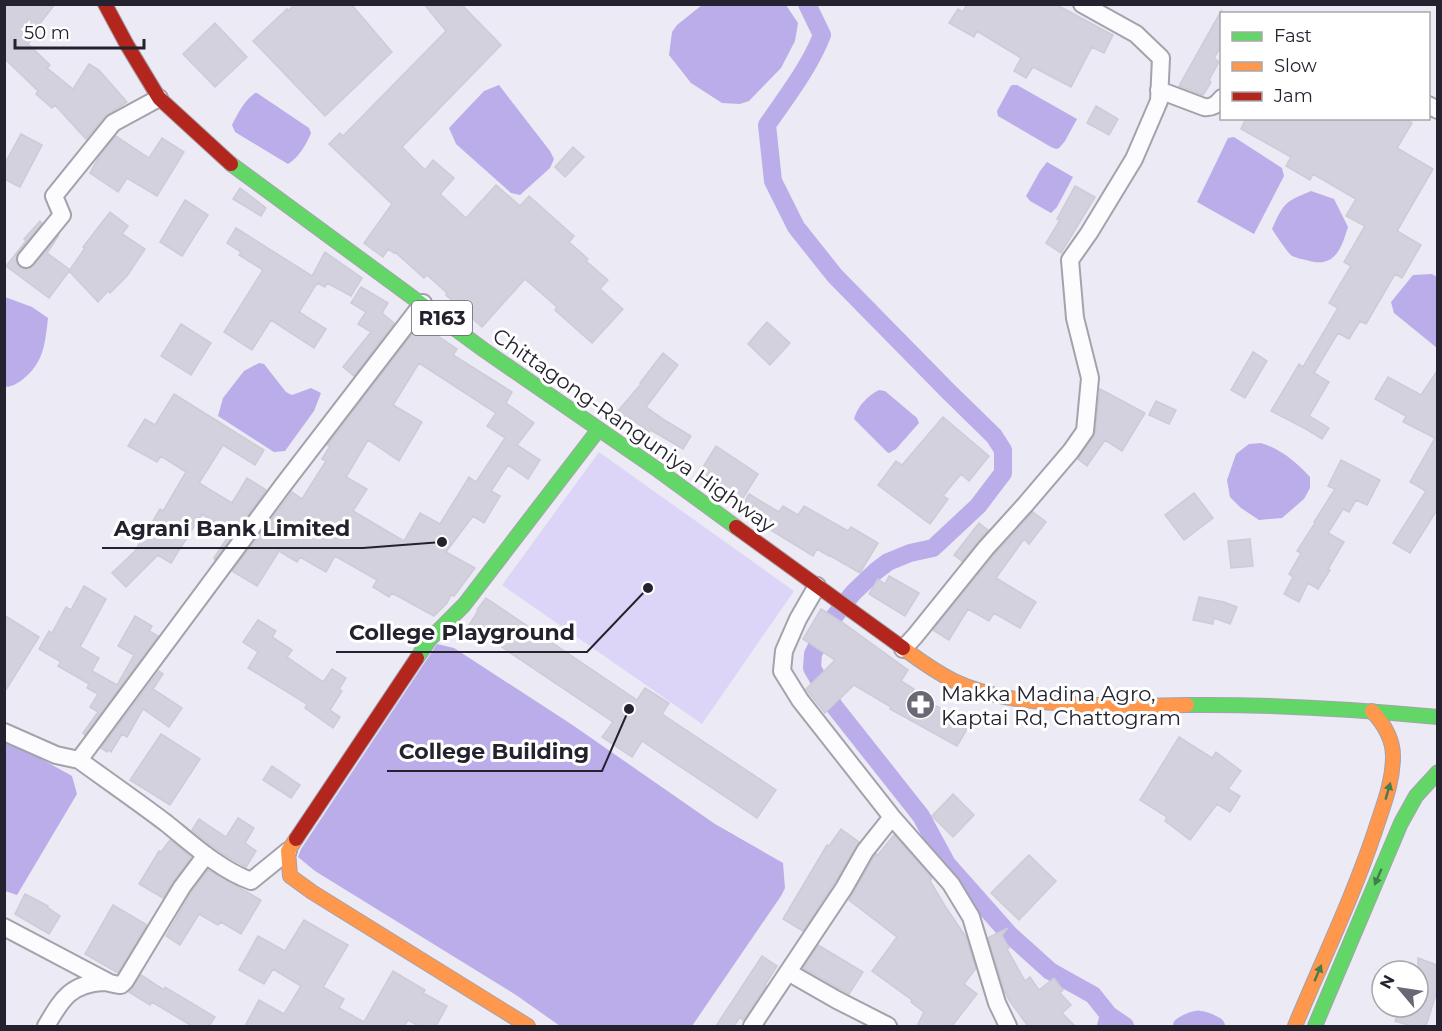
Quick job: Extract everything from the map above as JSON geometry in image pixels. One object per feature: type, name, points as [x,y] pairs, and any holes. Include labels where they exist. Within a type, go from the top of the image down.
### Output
[{"type":"main road","name":"Chittagong-Ranguniya Highway","points":[[105,4],[159,98],[225,159],[484,350],[667,477],[903,649]]},
{"type":"main road","points":[[528,1026],[312,892],[290,876],[288,851],[430,639],[464,605],[598,429]]},
{"type":"main road","name":"R163","points":[[903,649],[954,681],[995,695],[1040,702],[1118,706],[1255,706],[1372,711],[1437,717]]},
{"type":"main road","points":[[1295,1026],[1365,861],[1391,783],[1393,754],[1391,743],[1382,722],[1372,711]]},
{"type":"main road","points":[[1314,1026],[1401,823],[1416,796],[1437,772]]},
{"type":"street","points":[[903,649],[986,548],[1071,451],[1085,430],[1090,378],[1076,318],[1070,260],[1134,159],[1159,101],[1161,58],[1136,34],[1082,4]]},
{"type":"street","points":[[1160,90],[1210,108],[1220,100]]},
{"type":"street","points":[[26,259],[62,215],[54,196],[113,123],[159,98]]},
{"type":"street","points":[[79,760],[284,484],[423,303]]},
{"type":"street","points":[[818,588],[798,619],[784,651],[782,671],[800,700],[892,818],[951,884],[971,917],[998,1003],[1008,1026]]},
{"type":"street","points":[[4,732],[56,755],[79,760],[239,877],[250,881],[288,851]]},
{"type":"street","points":[[752,1026],[844,888],[865,851],[892,818]]},
{"type":"street","points":[[46,1026],[62,1000],[77,987],[104,982],[122,985],[182,887],[206,855]]},
{"type":"street","points":[[4,927],[112,984]]},
{"type":"street","points":[[788,972],[888,1026]]},
{"type":"shaded area","points":[[702,5],[786,5],[798,23],[795,41],[781,68],[749,101],[740,104],[722,103],[691,83],[669,55],[672,32],[677,25]]},
{"type":"shaded area","points":[[499,85],[554,159],[550,168],[520,195],[511,193],[456,144],[449,128],[484,91]]},
{"type":"shaded area","points":[[1012,85],[1017,85],[1077,119],[1059,148],[1051,147],[998,116],[997,111]]},
{"type":"shaded area","points":[[255,93],[309,128],[311,133],[304,146],[296,158],[288,164],[235,132],[232,125],[234,121],[244,103]]},
{"type":"shaded area","points":[[1234,137],[1282,168],[1284,176],[1254,234],[1197,202],[1228,138]]},
{"type":"shaded area","points":[[1047,162],[1073,177],[1057,207],[1051,213],[1030,201],[1026,196]]},
{"type":"shaded area","points":[[1311,191],[1334,199],[1348,227],[1335,256],[1323,262],[1292,256],[1272,229],[1286,204]]},
{"type":"shaded area","points":[[1432,274],[1437,277],[1437,348],[1394,313],[1391,302],[1413,275]]},
{"type":"shaded area","points":[[5,297],[32,307],[48,318],[44,345],[35,367],[20,381],[12,386],[4,387]]},
{"type":"shaded area","points":[[259,363],[264,364],[286,392],[292,395],[311,388],[321,393],[314,411],[285,451],[274,452],[218,416],[223,398],[244,371]]},
{"type":"shaded area","points":[[879,390],[885,391],[917,418],[919,423],[896,449],[889,453],[854,419],[864,402]]},
{"type":"shaded area","points":[[1261,443],[1288,457],[1310,477],[1310,488],[1304,499],[1282,518],[1259,520],[1230,497],[1227,480],[1236,454],[1249,444]]},
{"type":"shaded area","points":[[599,452],[794,591],[702,724],[502,585]]},
{"type":"shaded area","points":[[437,644],[454,648],[571,724],[715,824],[783,863],[785,888],[781,896],[692,1026],[560,1026],[516,995],[315,871],[298,857],[301,849]]},
{"type":"shaded area","points":[[5,739],[72,776],[77,794],[17,895],[5,891]]},
{"type":"building","points":[[4,4],[55,4],[28,44],[50,65],[47,68],[73,89],[89,64],[99,70],[127,102],[105,116],[86,139],[55,105],[52,108],[36,94],[38,91],[4,58]]},
{"type":"building","points":[[295,4],[351,4],[392,52],[325,116],[253,41]]},
{"type":"building","points":[[424,4],[461,4],[501,45],[402,147],[425,170],[433,160],[454,178],[440,194],[466,218],[496,185],[520,206],[529,196],[574,236],[569,242],[608,280],[600,289],[623,309],[592,343],[555,310],[557,307],[525,279],[482,327],[427,275],[424,278],[395,252],[388,249],[383,257],[364,243],[392,204],[329,144],[340,133],[343,136],[446,31]]},
{"type":"building","points":[[967,4],[1055,4],[1113,35],[1104,53],[1092,47],[1071,87],[1033,67],[1026,78],[1014,71],[1021,58],[977,31],[974,37],[949,23],[958,9],[963,12]]},
{"type":"building","points":[[1220,13],[1220,48],[1214,58],[1219,62],[1209,80],[1211,82],[1203,95],[1179,86]]},
{"type":"building","points":[[215,23],[247,57],[215,87],[183,54]]},
{"type":"building","points":[[1096,106],[1118,119],[1109,135],[1087,123]]},
{"type":"building","points":[[1245,120],[1408,120],[1412,123],[1397,148],[1433,169],[1397,231],[1421,245],[1402,278],[1395,274],[1366,324],[1360,321],[1349,339],[1338,333],[1314,373],[1329,382],[1309,416],[1329,428],[1322,439],[1271,411],[1299,364],[1303,367],[1338,308],[1329,303],[1351,266],[1344,262],[1365,226],[1346,216],[1356,199],[1313,174],[1310,180],[1286,166],[1291,157],[1241,129]]},
{"type":"building","points":[[21,134],[42,145],[20,187],[4,179],[4,165]]},
{"type":"building","points":[[116,136],[149,158],[162,138],[184,152],[157,196],[127,178],[118,192],[90,173],[100,155]]},
{"type":"building","points":[[573,147],[584,157],[565,177],[555,167]]},
{"type":"building","points":[[1075,186],[1095,197],[1061,253],[1046,243],[1060,220],[1057,219]]},
{"type":"building","points":[[240,188],[266,208],[261,216],[233,199]]},
{"type":"building","points":[[185,200],[208,215],[182,256],[160,242]]},
{"type":"building","points":[[110,212],[128,226],[122,234],[145,249],[127,276],[98,302],[69,271],[85,248],[83,247]]},
{"type":"building","points":[[40,221],[42,223],[18,253],[16,262],[20,267],[30,269],[59,235],[47,253],[70,270],[49,298],[6,266],[26,241],[24,239]]},
{"type":"building","points":[[236,228],[312,276],[325,252],[362,278],[351,296],[327,283],[325,287],[317,283],[299,312],[326,329],[314,348],[271,320],[252,350],[224,332],[263,270],[239,255],[241,252],[227,243]]},
{"type":"building","points":[[361,287],[388,303],[382,313],[394,323],[354,376],[343,367],[371,332],[358,324],[366,312],[351,303]]},
{"type":"building","points":[[767,322],[790,343],[770,365],[748,344]]},
{"type":"building","points":[[181,324],[211,343],[191,375],[161,356]]},
{"type":"building","points":[[420,324],[457,349],[453,355],[512,392],[506,403],[534,423],[517,445],[540,460],[528,479],[508,465],[491,491],[500,496],[484,523],[473,516],[446,552],[475,568],[454,596],[451,595],[447,603],[434,616],[392,593],[389,597],[373,587],[377,580],[335,556],[326,572],[300,557],[297,562],[279,551],[257,586],[232,571],[292,492],[302,499],[326,461],[322,459],[330,446],[327,445]],"holes":[[[419,363],[496,413],[487,426],[505,438],[476,482],[469,477],[440,524],[420,513],[404,541],[353,511],[367,489],[346,477],[368,440],[399,461],[422,422],[393,405]]]},
{"type":"building","points":[[1253,352],[1267,361],[1245,398],[1231,390]]},
{"type":"building","points":[[663,353],[678,365],[646,407],[691,436],[683,449],[651,430],[649,432],[630,418],[622,427],[612,418],[641,384]]},
{"type":"building","points":[[1437,371],[1437,510],[1410,553],[1393,543],[1426,491],[1410,482],[1435,438],[1403,422],[1406,416],[1375,399],[1388,377],[1421,395]]},
{"type":"building","points":[[1100,389],[1145,413],[1122,451],[1105,440],[1087,466],[1078,459],[1095,433]]},
{"type":"building","points":[[174,394],[264,450],[255,465],[223,445],[199,483],[232,503],[247,478],[266,490],[215,560],[214,558],[231,532],[202,514],[171,563],[158,555],[126,587],[112,573],[135,551],[160,509],[163,511],[186,472],[161,456],[157,462],[128,446],[145,419],[155,425]]},
{"type":"building","points":[[1156,401],[1176,410],[1169,424],[1149,415]]},
{"type":"building","points":[[943,417],[989,456],[969,481],[961,474],[943,496],[948,499],[930,524],[878,485],[896,461],[902,465]]},
{"type":"building","points":[[716,446],[758,474],[740,503],[725,493],[727,489],[700,472]]},
{"type":"building","points":[[1341,460],[1380,480],[1367,505],[1356,500],[1349,512],[1343,509],[1328,533],[1344,542],[1318,589],[1308,583],[1299,602],[1284,594],[1293,577],[1289,574],[1301,553],[1297,551],[1335,489],[1328,486]]},
{"type":"building","points":[[1194,493],[1213,518],[1184,540],[1165,515]]},
{"type":"building","points":[[749,494],[779,512],[783,506],[798,515],[804,506],[848,531],[851,527],[878,543],[860,573],[817,549],[813,556],[769,529],[770,526],[741,508]]},
{"type":"building","points":[[1033,512],[1046,522],[1029,544],[1024,539],[996,578],[1036,602],[1020,628],[994,613],[989,621],[968,609],[949,640],[933,630],[994,555]]},
{"type":"building","points":[[979,523],[988,530],[962,561],[954,555]]},
{"type":"building","points":[[1250,539],[1253,566],[1231,568],[1228,541]]},
{"type":"building","points":[[889,576],[919,593],[905,616],[869,594],[878,579],[885,584]]},
{"type":"building","points":[[84,586],[106,599],[80,647],[99,658],[92,671],[117,685],[134,655],[118,646],[135,616],[152,626],[149,631],[158,636],[85,735],[83,733],[98,712],[90,707],[98,694],[87,688],[89,684],[58,666],[61,662],[39,649],[49,631],[52,633],[66,607],[71,610]]},
{"type":"building","points":[[1199,597],[1237,607],[1230,624],[1214,618],[1213,624],[1193,620]]},
{"type":"building","points":[[486,598],[637,700],[645,688],[669,703],[662,714],[776,790],[757,818],[642,741],[632,757],[602,737],[613,722],[469,625]]},
{"type":"building","points":[[821,609],[908,670],[901,681],[914,689],[912,693],[970,724],[957,746],[890,709],[891,707],[854,685],[825,713],[806,689],[835,660],[803,639]]},
{"type":"building","points":[[4,615],[39,637],[4,693]]},
{"type":"building","points":[[258,620],[276,631],[272,637],[292,650],[287,657],[322,681],[332,669],[346,678],[339,689],[342,691],[330,710],[340,717],[333,728],[305,708],[307,704],[248,668],[258,652],[243,642]]},
{"type":"building","points":[[159,671],[163,674],[153,689],[182,708],[169,727],[143,709],[127,737],[122,734],[111,752],[101,748]]},
{"type":"building","points":[[161,734],[200,759],[170,805],[130,780]]},
{"type":"building","points":[[1179,737],[1212,758],[1216,752],[1241,771],[1228,789],[1240,796],[1230,812],[1217,804],[1190,840],[1165,821],[1167,817],[1140,800]]},
{"type":"building","points":[[272,766],[300,785],[291,798],[263,780]]},
{"type":"building","points":[[953,794],[974,815],[953,837],[932,816]]},
{"type":"building","points":[[238,818],[254,828],[245,843],[256,851],[246,867],[223,854],[192,830],[199,819],[226,837]]},
{"type":"building","points":[[841,829],[859,842],[803,931],[783,919],[827,845],[829,846]]},
{"type":"building","points":[[894,835],[932,878],[930,881],[966,937],[976,968],[964,984],[977,994],[952,1026],[917,1026],[924,1012],[911,1002],[912,1000],[872,971],[897,937],[849,900],[876,854],[878,855]]},
{"type":"building","points":[[170,840],[191,857],[163,898],[139,884],[159,851],[161,852]]},
{"type":"building","points":[[1029,855],[1056,881],[1019,920],[991,893]]},
{"type":"building","points":[[208,870],[261,900],[241,934],[221,922],[218,925],[199,914],[180,945],[166,936],[191,893]]},
{"type":"building","points":[[25,894],[48,906],[60,916],[49,934],[15,914]]},
{"type":"building","points":[[113,905],[147,925],[118,973],[85,954]]},
{"type":"building","points":[[304,920],[348,945],[323,987],[344,999],[339,1008],[364,1022],[393,971],[425,990],[423,993],[447,1006],[436,1026],[419,1026],[408,1020],[404,1026],[245,1026],[259,1000],[284,1014],[301,986],[273,969],[264,984],[239,970],[258,936],[285,951]]},
{"type":"building","points":[[1008,928],[1002,935],[1025,981],[1030,977],[1039,990],[1054,978],[1063,990],[1060,993],[1071,1005],[1062,1013],[1075,1026],[1028,1026],[1009,1000],[988,938]]},
{"type":"building","points":[[818,945],[863,972],[849,994],[803,968]]},
{"type":"building","points":[[762,956],[777,966],[766,986],[743,1020],[740,1017],[734,1026],[716,1026]]},
{"type":"building","points":[[1430,962],[1437,965],[1437,991],[1430,1013]]},
{"type":"building","points":[[141,975],[215,1017],[209,1026],[192,1026],[152,1002],[150,1005],[129,992]]},
{"type":"building","points":[[1396,1019],[1428,1019],[1426,1026],[1411,1026],[1395,1021]]},
{"type":"waterway","points":[[807,4],[822,35],[804,70],[767,125],[773,181],[796,227],[835,276],[994,436],[1003,450],[1003,473],[978,506],[933,548],[910,553],[888,562],[853,593],[823,634],[813,654],[812,668],[834,706],[921,816],[947,864],[1009,934],[1050,971],[1093,995],[1109,1015],[1106,1026]]},
{"type":"waterway","points":[[1109,1015],[1125,1026]]},
{"type":"waterway","points":[[1182,1026],[1199,1020],[1216,1026]]},
{"type":"traffic: fast","points":[[231,164],[484,350],[658,470],[736,527]]},
{"type":"traffic: fast","points":[[417,658],[430,639],[464,605],[599,429]]},
{"type":"traffic: fast","points":[[1187,705],[1313,708],[1438,717]]},
{"type":"traffic: fast","points":[[1315,1026],[1401,823],[1416,796],[1438,772]]},
{"type":"traffic: slow","points":[[903,648],[954,681],[996,695],[1071,704],[1187,705]]},
{"type":"traffic: slow","points":[[1295,1026],[1357,880],[1389,785],[1393,766],[1391,743],[1383,726],[1372,711]]},
{"type":"traffic: slow","points":[[296,839],[288,851],[290,876],[312,892],[528,1026]]},
{"type":"traffic: jam","points":[[105,4],[159,98],[231,164]]},
{"type":"traffic: jam","points":[[736,527],[903,648]]},
{"type":"traffic: jam","points":[[296,839],[417,658]]},
{"type":"place","name":"Agrani Bank Limited","points":[[442,542]]},
{"type":"place","name":"College Playground","points":[[648,588]]},
{"type":"place","name":"Makka Madina Agro, Kaptai Rd, Chattogram","points":[[920,705]]},
{"type":"place","name":"College Building","points":[[629,709]]}]
